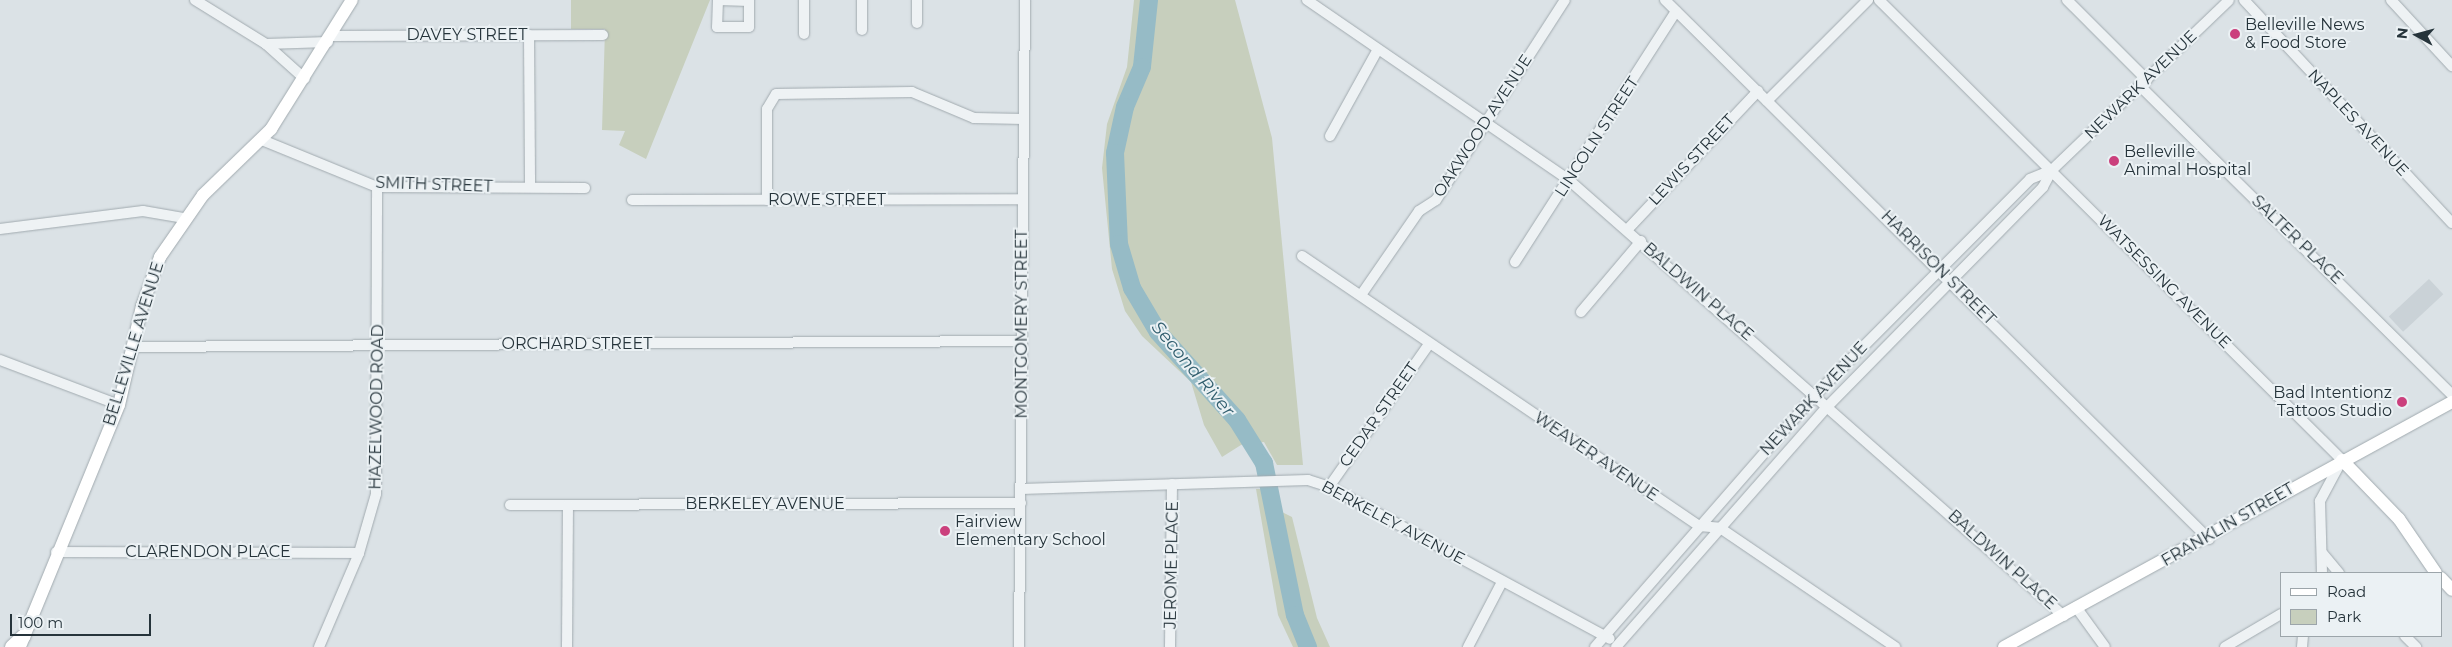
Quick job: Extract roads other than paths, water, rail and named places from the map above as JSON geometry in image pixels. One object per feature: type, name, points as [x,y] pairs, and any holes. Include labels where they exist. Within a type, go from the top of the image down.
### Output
[{"type":"highway","points":[[12,647],[22,642]]},
{"type":"main road","name":"BELLEVILLE AVENUE","points":[[22,642],[56,552],[119,406],[151,279],[184,218],[262,140],[306,79],[352,0]]},
{"type":"main road","name":"FRANKLIN STREET","points":[[2004,647],[2209,539],[2342,460],[2452,402]]},
{"type":"main road","name":"WATSESSING AVENUE","points":[[2342,460],[2399,519],[2435,572]]},
{"type":"main road","points":[[2442,579],[2452,590]]},
{"type":"street","points":[[195,0],[266,44],[306,79]]},
{"type":"street","points":[[804,0],[804,34]]},
{"type":"street","points":[[862,0],[862,30]]},
{"type":"street","points":[[917,0],[917,23]]},
{"type":"street","name":"MONTGOMERY STREET","points":[[1019,647],[1025,0]]},
{"type":"street","name":"BALDWIN PLACE","points":[[1307,0],[1570,180],[1816,394],[2064,616]]},
{"type":"street","name":"OAKWOOD AVENUE","points":[[1361,295],[1419,211],[1436,200],[1565,0]]},
{"type":"street","name":"HARRISON STREET","points":[[1665,0],[1940,269],[2209,539]]},
{"type":"street","points":[[1767,101],[1868,0]]},
{"type":"street","name":"WATSESSING AVENUE","points":[[1879,0],[2342,460]]},
{"type":"street","name":"SALTER PLACE","points":[[2067,0],[2144,84],[2452,395]]},
{"type":"street","name":"NAPLES AVENUE","points":[[2244,0],[2452,223]]},
{"type":"street","points":[[2391,0],[2452,66]]},
{"type":"street","name":"NEWARK AVENUE","points":[[1620,646],[1720,528],[1828,406],[1950,279],[2043,187],[2052,170],[2144,84],[2224,1]]},
{"type":"street","name":"LINCOLN STREET","points":[[1515,262],[1570,180],[1676,11]]},
{"type":"street","points":[[529,35],[530,187]]},
{"type":"street","name":"DAVEY STREET","points":[[266,44],[330,39],[603,35]]},
{"type":"street","points":[[1330,136],[1378,49]]},
{"type":"street","name":"LEWIS STREET","points":[[1627,230],[1758,91]]},
{"type":"street","points":[[767,200],[770,99],[776,94],[912,92],[974,118],[1024,119]]},
{"type":"street","name":"SMITH STREET","points":[[262,140],[377,187],[585,188]]},
{"type":"street","name":"NEWARK AVENUE","points":[[1595,647],[1606,638],[1699,526],[1816,394],[2030,179],[2052,170]]},
{"type":"street","name":"HAZELWOOD ROAD","points":[[319,647],[359,553],[376,494],[379,346],[377,187]]},
{"type":"street","name":"ROWE STREET","points":[[632,200],[1023,199]]},
{"type":"street","points":[[0,229],[143,211],[184,218]]},
{"type":"street","points":[[1581,312],[1641,242]]},
{"type":"street","name":"WEAVER AVENUE","points":[[1302,256],[1699,526],[1720,528],[1895,647]]},
{"type":"street","name":"ORCHARD STREET","points":[[133,347],[1022,341]]},
{"type":"street","name":"CEDAR STREET","points":[[1330,487],[1429,344]]},
{"type":"street","points":[[0,360],[119,406]]},
{"type":"street","points":[[2322,572],[2324,554],[2320,501],[2342,460]]},
{"type":"street","name":"BERKELEY AVENUE","points":[[1021,489],[1172,484],[1256,478],[1308,480],[1330,487],[1620,646]]},
{"type":"street","name":"JEROME PLACE","points":[[1170,647],[1172,484]]},
{"type":"street","name":"BERKELEY AVENUE","points":[[510,506],[1021,502]]},
{"type":"street","points":[[567,647],[568,505]]},
{"type":"street","name":"CLARENDON PLACE","points":[[56,552],[359,553]]},
{"type":"street","points":[[2324,554],[2338,572]]},
{"type":"street","points":[[1468,647],[1502,582]]},
{"type":"street","points":[[2076,608],[2105,647]]},
{"type":"street","points":[[2225,647],[2280,615]]},
{"type":"street","points":[[2406,637],[2416,647]]},
{"type":"waterway","name":"Second River","points":[[1149,0],[1142,67],[1125,107],[1115,153],[1119,244],[1132,288],[1158,332],[1237,420],[1264,463],[1295,615],[1308,647]]},
{"type":"place","name":"Belleville News & Food Store","points":[[2235,34]]},
{"type":"place","name":"Belleville Animal Hospital","points":[[2114,161]]},
{"type":"place","name":"Bad Intentionz Tattoos Studio","points":[[2402,402]]},
{"type":"place","name":"Fairview Elementary School","points":[[945,531]]}]
